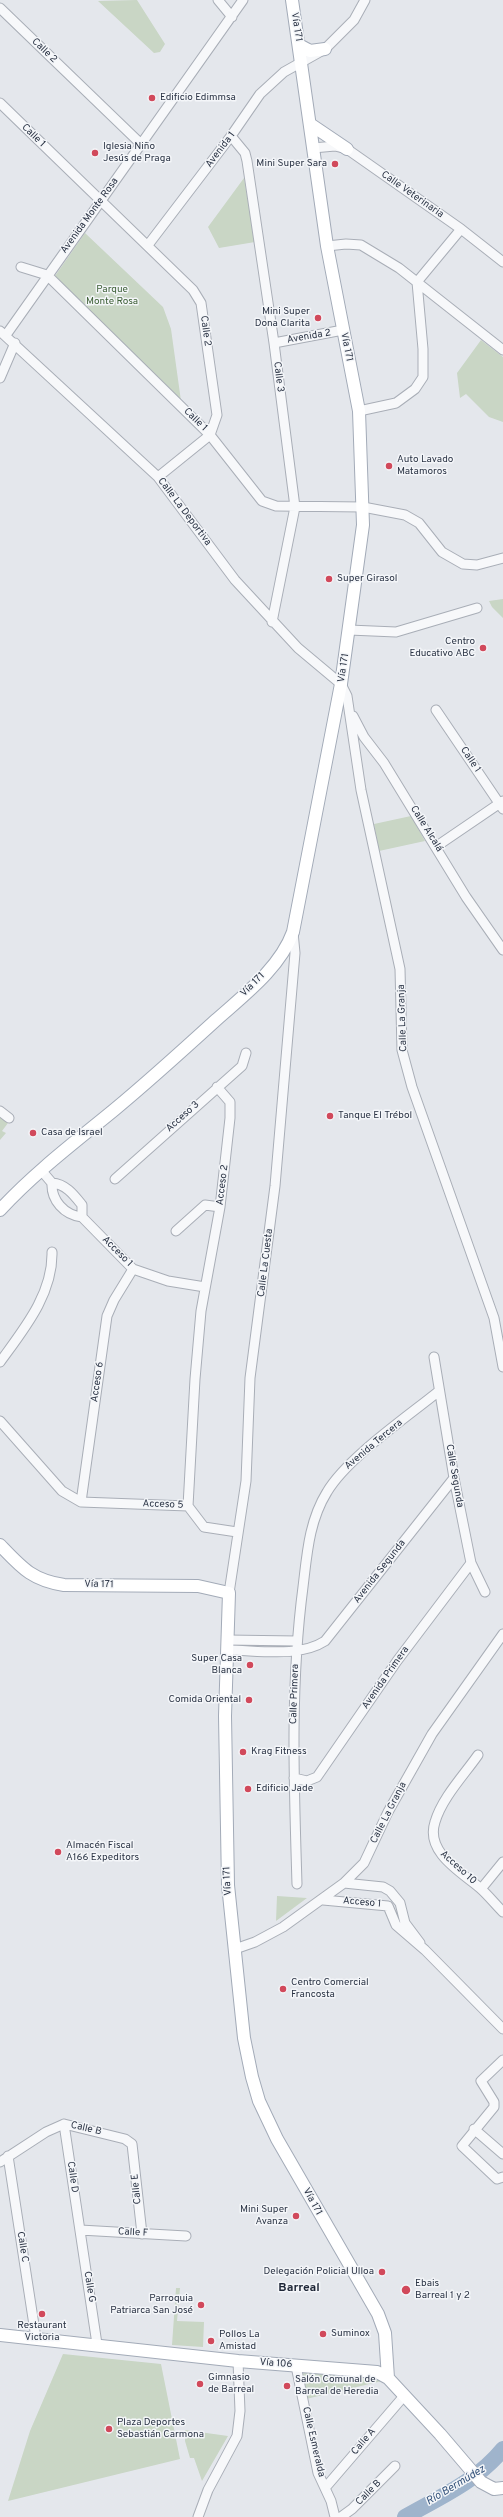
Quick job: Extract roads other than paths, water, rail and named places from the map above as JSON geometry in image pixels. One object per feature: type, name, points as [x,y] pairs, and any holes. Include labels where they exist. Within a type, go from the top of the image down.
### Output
[{"type":"main road","name":"Vía 171","points":[[0,1210],[41,1170],[147,1083],[256,983],[276,961],[290,942],[294,932],[350,630],[363,525],[363,507],[358,412],[327,246],[292,0]]},
{"type":"main road","points":[[299,45],[310,51],[325,49]]},
{"type":"main road","points":[[310,124],[347,149]]},
{"type":"main road","name":"Vía 171","points":[[0,1545],[25,1572],[44,1582],[64,1584],[198,1586],[229,1593],[225,1716],[228,1885],[244,2038],[258,2101],[303,2186],[378,2314],[385,2333],[388,2378]]},
{"type":"main road","name":"Vía 106","points":[[0,2334],[238,2361],[377,2372],[388,2378],[481,2482],[498,2488]]},
{"type":"street","points":[[218,0],[232,17]]},
{"type":"street","name":"Avenida Monte Rosa","points":[[3,333],[101,201],[243,0]]},
{"type":"street","name":"Avenida 1","points":[[148,246],[231,136],[260,94],[284,72],[301,64],[325,49],[354,20],[365,0]]},
{"type":"street","name":"Calle 2","points":[[0,8],[141,144]]},
{"type":"street","name":"Calle 1","points":[[0,103],[101,201]]},
{"type":"street","name":"Calle 3","points":[[231,136],[245,153],[247,161],[274,343],[295,507],[272,622]]},
{"type":"street","name":"Calle Veterinaria","points":[[313,148],[335,146],[347,149],[460,229],[503,262]]},
{"type":"street","name":"Calle 2","points":[[101,201],[193,290],[201,303],[217,414],[210,435]]},
{"type":"street","points":[[358,412],[396,403],[415,389],[423,377],[423,349],[417,282],[460,229]]},
{"type":"street","points":[[327,246],[346,244],[361,245],[399,268],[503,350]]},
{"type":"street","points":[[21,267],[47,275]]},
{"type":"street","name":"Calle 1","points":[[47,275],[210,435],[262,501],[276,506],[363,507],[405,515],[419,523],[442,552],[464,564],[477,565],[503,558]]},
{"type":"street","name":"Avenida 2","points":[[274,343],[343,330]]},
{"type":"street","name":"Calle La Deportiva","points":[[3,333],[158,477],[235,580],[272,622],[298,648],[341,684]]},
{"type":"street","points":[[0,378],[15,343]]},
{"type":"street","points":[[158,477],[210,435]]},
{"type":"street","points":[[350,630],[396,632],[477,608]]},
{"type":"street","name":"Calle La Granja","points":[[341,684],[349,707],[361,790],[400,969],[402,1050],[412,1087],[494,1318],[503,1367]]},
{"type":"street","name":"Calle Alcalá","points":[[349,707],[364,737],[375,750],[437,846],[466,897],[503,950]]},
{"type":"street","name":"Calle 1","points":[[436,710],[502,805]]},
{"type":"street","points":[[356,756],[363,750],[375,750]]},
{"type":"street","points":[[437,846],[502,805]]},
{"type":"street","name":"Calle La Cuesta","points":[[229,1593],[237,1532],[246,1481],[250,1378],[275,1186],[291,1011],[295,953],[294,932]]},
{"type":"street","name":"Acceso 3","points":[[115,1179],[242,1066],[246,1053]]},
{"type":"street","name":"Acceso 2","points":[[205,1287],[220,1207],[231,1111],[230,1102],[225,1094],[217,1087]]},
{"type":"street","points":[[0,1111],[9,1118]]},
{"type":"street","name":"Acceso 1","points":[[41,1170],[52,1183],[52,1193],[61,1207],[71,1216],[82,1217],[133,1269],[168,1281],[205,1287]]},
{"type":"street","name":"Acceso 1","points":[[52,1183],[61,1184],[73,1194],[82,1205],[82,1217]]},
{"type":"street","points":[[176,1231],[205,1206],[220,1207]]},
{"type":"street","points":[[0,1362],[48,1287],[52,1272],[52,1252]]},
{"type":"street","name":"Acceso 6","points":[[81,1502],[107,1316],[114,1300],[133,1269]]},
{"type":"street","name":"Acceso 5","points":[[0,1422],[62,1491],[81,1502],[188,1506],[195,1378],[205,1287]]},
{"type":"street","name":"Calle Segunda","points":[[434,1357],[454,1478],[471,1563],[485,1592]]},
{"type":"street","name":"Avenida Tercera","points":[[319,1506],[328,1490],[344,1470],[439,1391]]},
{"type":"street","name":"Avenida Segunda","points":[[227,1645],[315,1647],[334,1632],[454,1478]]},
{"type":"street","points":[[188,1506],[204,1527],[237,1532]]},
{"type":"street","name":"Calle Primera","points":[[297,1884],[294,1778],[297,1646],[310,1533],[319,1506]]},
{"type":"street","name":"Avenida Primera","points":[[294,1778],[307,1780],[316,1777],[397,1661],[471,1563]]},
{"type":"street","name":"Calle La Granja","points":[[235,1949],[255,1942],[284,1927],[323,1900],[344,1883],[364,1863],[388,1812],[432,1734],[503,1634]]},
{"type":"street","name":"Acceso 10","points":[[478,1755],[440,1811],[434,1823],[434,1835],[438,1850],[443,1856],[481,1889],[503,1912]]},
{"type":"street","points":[[481,1889],[503,1862]]},
{"type":"street","name":"Acceso 1","points":[[344,1883],[383,1887],[390,1891],[400,1903],[405,1923],[425,1950]]},
{"type":"street","name":"Acceso 1","points":[[323,1900],[388,1906],[396,1925],[425,1950],[503,2029]]},
{"type":"street","points":[[503,2060],[482,2080],[481,2083],[494,2102],[494,2106],[463,2143],[464,2149],[496,2179],[503,2177]]},
{"type":"street","name":"Calle B","points":[[0,2162],[46,2132],[64,2124],[125,2139],[132,2144]]},
{"type":"street","name":"Calle D","points":[[64,2124],[80,2230]]},
{"type":"street","points":[[474,2129],[503,2154]]},
{"type":"street","name":"Calle E","points":[[132,2144],[142,2234]]},
{"type":"street","name":"Calle C","points":[[8,2156],[36,2338]]},
{"type":"street","name":"Calle F","points":[[80,2230],[186,2236]]},
{"type":"street","name":"Calle G","points":[[80,2230],[98,2344]]},
{"type":"street","points":[[198,2517],[208,2490],[236,2436],[240,2411],[238,2361]]},
{"type":"street","name":"Calle Esmeralda","points":[[296,2366],[318,2473],[335,2517]]},
{"type":"street","name":"Calle A","points":[[325,2488],[404,2396]]},
{"type":"street","name":"Calle B","points":[[341,2517],[352,2509],[394,2466]]},
{"type":"street","points":[[498,2488],[503,2481]]},
{"type":"waterway","name":"Río Bermúdez","points":[[405,2517],[457,2488],[470,2479],[482,2470],[503,2449]]},
{"type":"place","name":"Edificio Edimmsa","points":[[152,98]]},
{"type":"place","name":"Iglesia Niño Jesús de Praga","points":[[95,153]]},
{"type":"place","name":"Mini Super Sara","points":[[335,164]]},
{"type":"place","name":"Mini Super Dona Clarita","points":[[318,318]]},
{"type":"place","name":"Auto Lavado Matamoros","points":[[389,466]]},
{"type":"place","name":"Super Girasol","points":[[329,579]]},
{"type":"place","name":"Centro Educativo ABC","points":[[483,648]]},
{"type":"place","name":"Tanque El Trébol","points":[[330,1116]]},
{"type":"place","name":"Casa de Israel","points":[[33,1133]]},
{"type":"place","name":"Super Casa Blanca","points":[[250,1665]]},
{"type":"place","name":"Comida Oriental","points":[[249,1700]]},
{"type":"place","name":"Krag Fitness","points":[[243,1752]]},
{"type":"place","name":"Edificio Jade","points":[[248,1789]]},
{"type":"place","name":"Almacén Fiscal A166 Expeditors","points":[[58,1852]]},
{"type":"place","name":"Centro Comercial Francosta","points":[[283,1989]]},
{"type":"place","name":"Mini Super Avanza","points":[[296,2216]]},
{"type":"place","name":"Delegación Policial Ulloa","points":[[382,2272]]},
{"type":"place","name":"Ebais Barreal 1 y 2","points":[[406,2290]]},
{"type":"place","name":"Parroquia Patriarca San José","points":[[201,2305]]},
{"type":"place","name":"Restaurant Victoria","points":[[42,2314]]},
{"type":"place","name":"Suminox","points":[[323,2334]]},
{"type":"place","name":"Pollos La Amistad","points":[[211,2341]]},
{"type":"place","name":"Gimnasio de Barreal","points":[[200,2384]]},
{"type":"place","name":"Salón Comunal de Barreal de Heredia","points":[[287,2386]]},
{"type":"place","name":"Plaza Deportes Sebastián Carmona","points":[[109,2429]]},
{"type":"district","name":"Barreal","points":[[299,2289]]},
{"type":"park label","name":"Parque Monte Rosa","points":[[112,296]]}]
